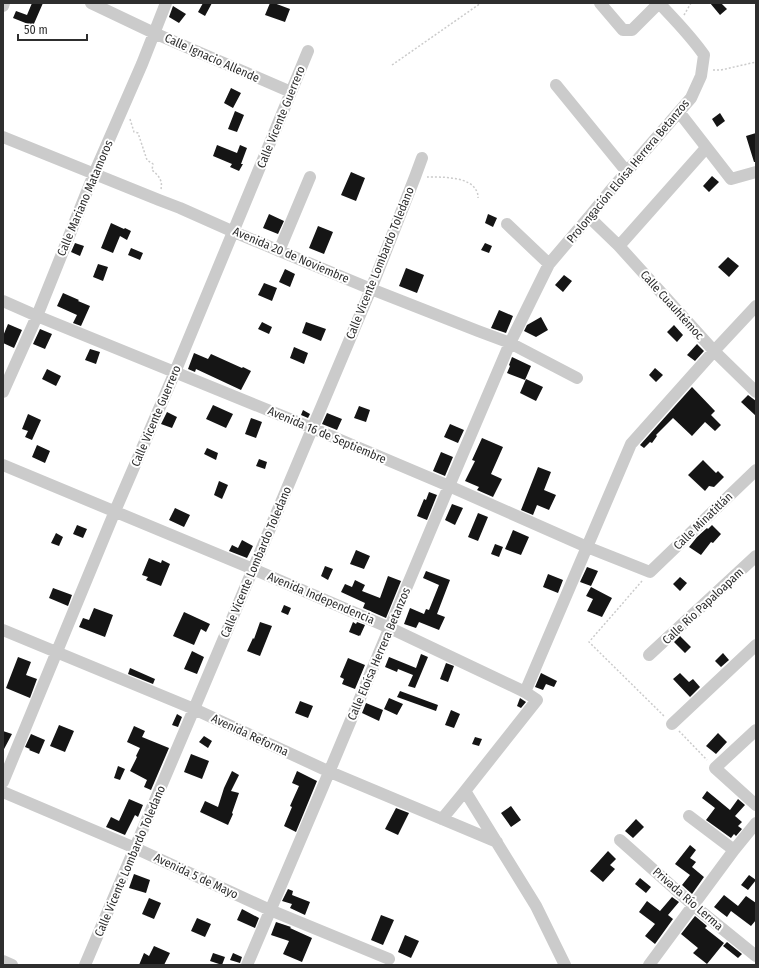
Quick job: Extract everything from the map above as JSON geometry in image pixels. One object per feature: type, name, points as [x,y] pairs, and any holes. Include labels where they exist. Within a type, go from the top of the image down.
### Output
[{"type":"street","name":"Calle Ignacio Allende","points":[[91,3],[154,33],[291,92]]},
{"type":"street","name":"Calle Mariano Matamoros","points":[[3,392],[37,316],[94,174],[142,64],[166,3]]},
{"type":"street","points":[[600,3],[623,30],[632,30],[659,3],[696,43],[704,56],[703,63]]},
{"type":"street","name":"Calle Vicente Guerrero","points":[[3,782],[115,511],[234,232],[308,51]]},
{"type":"street","name":"Prolongación Eloísa Herrera Betanzos","points":[[510,343],[549,264],[691,98],[701,76],[703,63]]},
{"type":"street","points":[[556,85],[627,172]]},
{"type":"street","points":[[678,112],[730,179],[756,172]]},
{"type":"street","name":"Avenida 20 de Noviembre","points":[[3,137],[180,208],[371,289],[510,343],[577,378]]},
{"type":"street","points":[[619,246],[706,148]]},
{"type":"street","name":"Calle Vicente Lombardo Toledano","points":[[85,965],[371,289],[422,158]]},
{"type":"street","points":[[280,251],[310,177]]},
{"type":"street","name":"Calle Cuauhtémoc","points":[[589,217],[619,246],[714,351],[756,392]]},
{"type":"street","points":[[507,224],[549,264]]},
{"type":"street","name":"Avenida 16 de Septiembre","points":[[3,301],[312,428],[587,547],[650,572]]},
{"type":"street","points":[[442,819],[537,700],[525,692],[631,444],[756,306]]},
{"type":"street","name":"Calle Eloísa Herrera Betanzos","points":[[247,965],[330,772],[510,343]]},
{"type":"street","name":"Avenida Independencia","points":[[3,465],[390,628],[525,692]]},
{"type":"street","name":"Calle Minatitlán","points":[[650,572],[756,470]]},
{"type":"street","name":"Calle Río Papaloapam","points":[[650,655],[756,556]]},
{"type":"street","name":"Avenida Reforma","points":[[3,630],[194,709],[330,772],[497,842]]},
{"type":"street","points":[[672,724],[756,646]]},
{"type":"street","points":[[756,730],[715,768],[756,806]]},
{"type":"street","points":[[465,791],[536,906],[565,965]]},
{"type":"street","name":"Avenida 5 de Mayo","points":[[3,792],[135,848],[270,910],[389,959]]},
{"type":"street","points":[[690,816],[734,850]]},
{"type":"street","points":[[649,965],[734,850],[756,823]]},
{"type":"street","name":"Privada Río Lerma","points":[[620,840],[693,905],[756,956]]},
{"type":"street","points":[[3,961],[12,965]]},
{"type":"path","points":[[392,66],[481,3]]},
{"type":"path","points":[[678,23],[691,3]]},
{"type":"path","points":[[703,63],[710,70],[721,70],[756,62]]},
{"type":"path","points":[[124,104],[134,132],[138,133],[147,160],[153,164],[152,170],[159,177],[162,185],[159,200]]},
{"type":"path","points":[[415,177],[447,177],[462,180],[471,184],[477,192],[478,198]]},
{"type":"path","points":[[650,572],[589,642],[715,768]]},
{"type":"building","points":[[32,3],[43,3],[33,26],[13,18],[16,11],[27,15]]},
{"type":"building","points":[[203,3],[212,3],[205,16],[198,12]]},
{"type":"building","points":[[270,3],[290,9],[285,22],[265,15]]},
{"type":"building","points":[[710,3],[721,3],[727,9],[720,15]]},
{"type":"building","points":[[173,6],[186,14],[179,23],[169,17]]},
{"type":"building","points":[[231,88],[241,93],[233,108],[224,103]]},
{"type":"building","points":[[235,111],[244,115],[237,132],[228,129]]},
{"type":"building","points":[[720,113],[725,121],[717,127],[712,119]]},
{"type":"building","points":[[756,133],[756,162],[754,162],[746,136]]},
{"type":"building","points":[[217,145],[237,153],[240,145],[247,148],[241,164],[243,164],[239,171],[230,167],[232,164],[213,156]]},
{"type":"building","points":[[351,172],[365,178],[356,201],[341,195]]},
{"type":"building","points":[[712,176],[719,182],[709,192],[703,186]]},
{"type":"building","points":[[269,214],[284,221],[278,234],[263,228]]},
{"type":"building","points":[[488,214],[497,218],[493,227],[485,223]]},
{"type":"building","points":[[111,223],[131,231],[127,240],[120,236],[113,253],[101,248]]},
{"type":"building","points":[[318,226],[333,232],[324,254],[309,248]]},
{"type":"building","points":[[75,243],[84,246],[80,256],[71,252]]},
{"type":"building","points":[[485,243],[492,246],[489,253],[481,250]]},
{"type":"building","points":[[131,248],[143,253],[140,260],[128,255]]},
{"type":"building","points":[[728,257],[739,266],[729,277],[718,267]]},
{"type":"building","points":[[98,264],[108,267],[103,281],[93,277]]},
{"type":"building","points":[[406,268],[424,275],[417,293],[399,286]]},
{"type":"building","points":[[285,269],[295,274],[290,287],[279,282]]},
{"type":"building","points":[[564,275],[572,281],[563,292],[555,285]]},
{"type":"building","points":[[264,283],[277,288],[272,301],[258,295]]},
{"type":"building","points":[[63,293],[90,306],[81,326],[73,323],[77,315],[57,306]]},
{"type":"building","points":[[499,310],[513,316],[506,333],[491,328]]},
{"type":"building","points":[[541,317],[548,330],[536,337],[524,331],[527,325]]},
{"type":"building","points":[[262,322],[272,327],[269,334],[258,329]]},
{"type":"building","points":[[306,322],[326,329],[321,341],[302,333]]},
{"type":"building","points":[[8,324],[22,330],[14,348],[3,343],[3,336]]},
{"type":"building","points":[[674,325],[683,335],[677,342],[667,332]]},
{"type":"building","points":[[40,329],[52,334],[45,349],[33,344]]},
{"type":"building","points":[[697,344],[704,351],[695,361],[687,355]]},
{"type":"building","points":[[294,347],[308,353],[304,364],[290,358]]},
{"type":"building","points":[[90,349],[100,352],[96,364],[85,360]]},
{"type":"building","points":[[194,353],[208,359],[211,354],[251,371],[241,390],[196,369],[195,372],[188,369]]},
{"type":"building","points":[[512,357],[531,366],[525,380],[507,373]]},
{"type":"building","points":[[655,368],[663,375],[656,382],[649,375]]},
{"type":"building","points":[[47,369],[61,376],[56,386],[42,379]]},
{"type":"building","points":[[526,379],[543,387],[536,401],[520,393]]},
{"type":"building","points":[[692,387],[715,411],[711,415],[721,425],[715,431],[705,422],[692,436],[673,418],[656,435],[657,436],[652,443],[650,442],[644,448],[640,445]]},
{"type":"building","points":[[748,395],[756,401],[756,416],[741,402]]},
{"type":"building","points":[[213,405],[233,414],[226,428],[206,419]]},
{"type":"building","points":[[359,406],[370,410],[366,422],[354,418]]},
{"type":"building","points":[[303,410],[310,414],[308,418],[301,415]]},
{"type":"building","points":[[167,412],[177,417],[172,428],[161,424]]},
{"type":"building","points":[[327,413],[342,419],[337,430],[322,424]]},
{"type":"building","points":[[28,414],[41,420],[32,440],[25,437],[28,431],[22,429]]},
{"type":"building","points":[[251,418],[262,422],[256,438],[245,434]]},
{"type":"building","points":[[450,424],[464,430],[458,443],[444,437]]},
{"type":"building","points":[[482,438],[503,447],[491,474],[502,479],[493,497],[477,490],[479,487],[465,481],[475,461],[472,460]]},
{"type":"building","points":[[37,445],[50,451],[45,463],[32,457]]},
{"type":"building","points":[[207,448],[218,453],[216,460],[204,454]]},
{"type":"building","points":[[441,452],[453,457],[445,476],[433,471]]},
{"type":"building","points":[[259,459],[267,462],[265,469],[256,466]]},
{"type":"building","points":[[703,460],[716,473],[718,471],[724,477],[714,487],[709,486],[705,491],[688,475]]},
{"type":"building","points":[[538,467],[551,472],[544,490],[556,495],[549,510],[537,505],[533,515],[521,510]]},
{"type":"building","points":[[219,481],[228,485],[222,499],[214,495]]},
{"type":"building","points":[[429,492],[437,495],[427,520],[417,516],[424,499],[426,500]]},
{"type":"building","points":[[452,504],[463,508],[455,525],[445,520]]},
{"type":"building","points":[[175,508],[190,515],[184,527],[169,520]]},
{"type":"building","points":[[478,513],[488,517],[478,541],[468,537]]},
{"type":"building","points":[[77,525],[87,529],[83,538],[73,534]]},
{"type":"building","points":[[712,525],[721,534],[713,543],[711,542],[701,555],[689,547],[697,537]]},
{"type":"building","points":[[513,530],[529,537],[521,555],[505,549]]},
{"type":"building","points":[[56,533],[63,537],[59,546],[51,543]]},
{"type":"building","points":[[242,540],[253,546],[247,558],[229,551],[232,545],[238,548]]},
{"type":"building","points":[[495,544],[503,547],[499,557],[491,554]]},
{"type":"building","points":[[356,550],[370,556],[364,569],[350,564]]},
{"type":"building","points":[[149,558],[161,563],[162,560],[170,564],[161,586],[146,580],[148,577],[142,575]]},
{"type":"building","points":[[325,566],[333,569],[328,580],[321,576]]},
{"type":"building","points":[[587,567],[598,571],[591,586],[580,582]]},
{"type":"building","points":[[426,571],[450,580],[437,614],[445,617],[439,630],[419,622],[416,628],[404,624],[410,608],[424,614],[426,609],[429,610],[439,585],[423,578]]},
{"type":"building","points":[[548,574],[563,580],[558,593],[543,587]]},
{"type":"building","points":[[388,576],[401,581],[386,618],[363,608],[365,603],[341,592],[345,584],[352,587],[355,580],[365,585],[362,591],[380,598]]},
{"type":"building","points":[[680,577],[687,583],[680,591],[673,584]]},
{"type":"building","points":[[591,587],[612,598],[602,617],[587,611],[593,599],[586,596]]},
{"type":"building","points":[[53,588],[72,595],[68,606],[49,598]]},
{"type":"building","points":[[284,605],[291,608],[288,615],[281,612]]},
{"type":"building","points":[[94,608],[113,615],[105,637],[79,627],[83,618],[89,620]]},
{"type":"building","points":[[184,612],[210,624],[206,632],[201,629],[194,645],[173,636]]},
{"type":"building","points":[[260,622],[272,626],[260,656],[247,651],[253,638],[254,639]]},
{"type":"building","points":[[353,622],[356,624],[357,622],[365,625],[360,636],[349,632]]},
{"type":"building","points":[[680,636],[691,647],[685,653],[674,642]]},
{"type":"building","points":[[192,651],[204,657],[197,674],[184,669]]},
{"type":"building","points":[[723,653],[729,660],[721,667],[715,661]]},
{"type":"building","points":[[421,654],[428,657],[415,688],[408,686],[413,675],[398,669],[397,672],[385,667],[389,657],[416,668]]},
{"type":"building","points":[[18,657],[31,662],[26,675],[37,679],[30,698],[6,688]]},
{"type":"building","points":[[348,658],[365,665],[355,689],[342,684],[344,679],[340,677]]},
{"type":"building","points":[[446,663],[454,666],[448,682],[440,679]]},
{"type":"building","points":[[130,668],[155,679],[153,684],[128,674]]},
{"type":"building","points":[[541,673],[557,681],[554,687],[546,684],[543,690],[535,687]]},
{"type":"building","points":[[680,673],[689,682],[693,679],[700,687],[690,697],[673,679]]},
{"type":"building","points":[[400,691],[438,705],[436,711],[397,697]]},
{"type":"building","points":[[389,698],[403,704],[397,715],[384,709]]},
{"type":"building","points":[[520,698],[526,702],[521,708],[517,706]]},
{"type":"building","points":[[300,701],[313,706],[308,718],[295,713]]},
{"type":"building","points":[[366,703],[383,710],[379,721],[362,713]]},
{"type":"building","points":[[451,710],[460,714],[454,728],[445,725]]},
{"type":"building","points":[[177,714],[182,717],[178,727],[172,725]]},
{"type":"building","points":[[59,725],[74,731],[65,752],[50,746]]},
{"type":"building","points":[[134,726],[145,731],[142,737],[169,748],[151,790],[144,787],[147,780],[130,771],[140,748],[127,742]]},
{"type":"building","points":[[3,731],[12,734],[3,751]]},
{"type":"building","points":[[718,733],[727,742],[716,754],[706,746]]},
{"type":"building","points":[[31,734],[45,740],[39,754],[25,747]]},
{"type":"building","points":[[204,736],[212,741],[208,748],[199,742]]},
{"type":"building","points":[[475,737],[482,739],[479,746],[472,744]]},
{"type":"building","points":[[191,754],[209,761],[202,779],[184,772]]},
{"type":"building","points":[[118,766],[125,769],[120,780],[114,778]]},
{"type":"building","points":[[232,771],[239,775],[231,791],[239,793],[228,825],[200,812],[205,801],[218,807],[224,788]]},
{"type":"building","points":[[297,771],[317,781],[296,832],[284,826],[292,807],[290,806],[299,786],[292,783]]},
{"type":"building","points":[[707,791],[730,810],[738,799],[745,805],[735,816],[742,822],[738,826],[742,829],[736,836],[734,834],[731,838],[706,820],[715,808],[702,798]]},
{"type":"building","points":[[129,799],[143,805],[138,817],[135,815],[125,835],[106,827],[111,817],[119,821]]},
{"type":"building","points":[[511,806],[521,820],[511,827],[501,813]]},
{"type":"building","points":[[396,808],[409,813],[398,835],[385,829]]},
{"type":"building","points":[[636,819],[644,827],[633,838],[625,831]]},
{"type":"building","points":[[690,845],[696,850],[690,858],[696,862],[692,867],[704,877],[692,894],[682,885],[690,875],[675,864]]},
{"type":"building","points":[[608,851],[616,859],[610,865],[615,869],[603,882],[590,871]]},
{"type":"building","points":[[134,874],[150,880],[146,893],[129,888]]},
{"type":"building","points":[[749,875],[756,880],[748,890],[741,885]]},
{"type":"building","points":[[640,878],[651,887],[646,893],[635,884]]},
{"type":"building","points":[[288,889],[293,891],[292,895],[310,902],[305,915],[290,908],[292,904],[282,901]]},
{"type":"building","points":[[724,895],[738,906],[746,896],[756,903],[756,920],[751,926],[731,911],[727,917],[714,907]]},
{"type":"building","points":[[672,897],[679,902],[668,915],[673,919],[655,944],[645,936],[655,924],[639,912],[647,901],[660,911]]},
{"type":"building","points":[[149,898],[161,903],[154,919],[142,914]]},
{"type":"building","points":[[242,909],[259,918],[255,928],[237,920]]},
{"type":"building","points":[[381,915],[394,920],[383,945],[371,940]]},
{"type":"building","points":[[695,916],[707,926],[705,928],[724,943],[707,964],[693,953],[698,948],[681,934]]},
{"type":"building","points":[[197,918],[211,924],[205,937],[191,931]]},
{"type":"building","points":[[276,922],[291,927],[290,928],[312,938],[302,962],[283,954],[289,941],[271,935]]},
{"type":"building","points":[[405,935],[419,941],[411,958],[398,952]]},
{"type":"building","points":[[727,942],[742,954],[738,958],[723,946]]},
{"type":"building","points":[[154,946],[170,953],[164,965],[139,965],[144,953],[149,956]]},
{"type":"building","points":[[213,953],[225,957],[222,965],[210,961]]},
{"type":"building","points":[[233,953],[242,957],[240,963],[230,960]]}]
